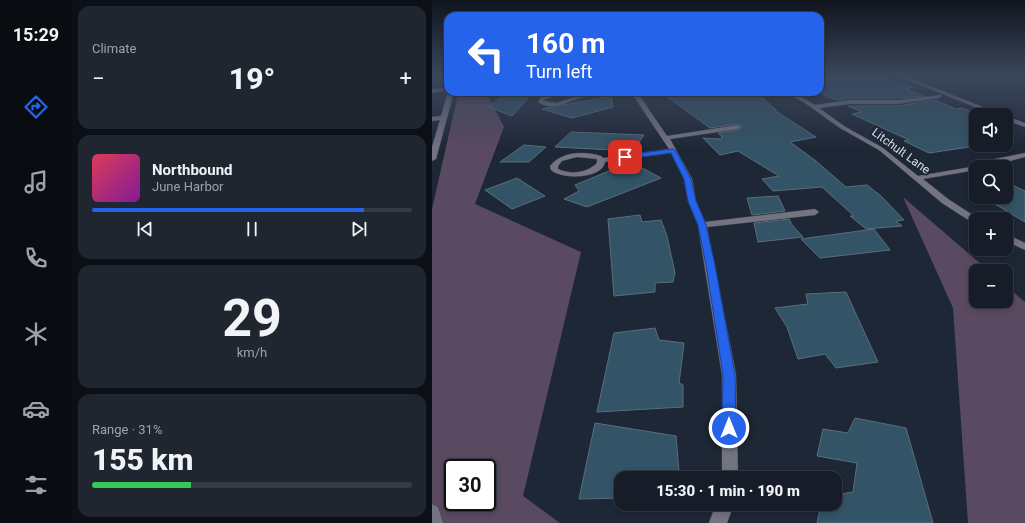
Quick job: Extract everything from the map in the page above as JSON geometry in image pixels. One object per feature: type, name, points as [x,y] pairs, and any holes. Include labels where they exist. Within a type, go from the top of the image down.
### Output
[{"type":"street","points":[[432,160],[449,100]]},
{"type":"street","points":[[541,100],[544,103],[555,104],[571,100]]},
{"type":"street","points":[[640,100],[673,151],[688,179],[692,201],[702,225],[729,375],[730,471]]},
{"type":"street","name":"Litchult Lane","points":[[804,100],[814,106],[842,127],[881,149],[945,201],[969,216]]},
{"type":"street","points":[[814,106],[850,102],[897,102],[908,100]]},
{"type":"street","points":[[963,100],[982,108]]},
{"type":"street","points":[[432,119],[444,118]]},
{"type":"street","points":[[1013,121],[1025,125]]},
{"type":"street","points":[[665,138],[738,127]]},
{"type":"street","points":[[601,160],[601,164],[592,170],[576,174],[559,172],[555,170],[554,166],[560,160],[577,155],[590,154],[599,157],[601,160],[673,151]]},
{"type":"street","points":[[1002,160],[1025,155]]},
{"type":"street","points":[[917,178],[969,170]]},
{"type":"street","points":[[702,225],[815,212]]},
{"type":"street","points":[[1013,241],[1025,247]]},
{"type":"street","points":[[718,523],[722,511]]},
{"type":"street","points":[[432,513],[434,523]]},
{"type":"shaded area","points":[[457,100],[490,100],[504,127],[475,204],[581,252],[523,496],[560,523],[432,523],[432,209]]},
{"type":"shaded area","points":[[903,197],[969,254],[969,256],[972,256],[981,264],[969,264],[969,308],[1013,308],[1013,292],[1025,302],[1025,523],[968,523],[953,308]]},
{"type":"building","points":[[497,100],[526,100],[512,116],[489,107]]},
{"type":"building","points":[[588,100],[612,100],[613,107],[572,118],[542,109]]},
{"type":"building","points":[[672,100],[765,100],[776,110],[774,110],[816,137],[790,142],[816,161],[846,187],[867,185],[881,196],[904,220],[896,221],[902,226],[866,229],[850,216],[854,216],[822,187],[773,191],[762,179],[779,176],[738,151],[720,155],[703,138],[721,139],[722,137],[718,133],[738,130],[742,126],[738,124],[710,128]]},
{"type":"building","points":[[936,100],[956,109],[962,108],[969,111],[969,147],[929,153],[904,141],[909,140],[852,114],[862,112],[848,106],[897,106]]},
{"type":"building","points":[[571,132],[644,135],[633,151],[555,147]]},
{"type":"building","points":[[524,145],[546,147],[529,162],[500,162]]},
{"type":"building","points":[[631,162],[661,178],[587,207],[564,199],[579,191],[575,185]]},
{"type":"building","points":[[517,178],[545,196],[512,209],[485,190]]},
{"type":"building","points":[[1013,185],[1025,191],[1025,222],[1013,215],[1013,212],[1008,212],[995,204],[1013,204]]},
{"type":"building","points":[[778,196],[785,211],[752,215],[747,198]]},
{"type":"building","points":[[640,215],[642,222],[661,220],[667,236],[675,273],[673,282],[655,283],[655,292],[614,296],[608,219]]},
{"type":"building","points":[[789,219],[792,225],[803,237],[758,242],[754,223]]},
{"type":"building","points":[[874,229],[890,250],[820,258],[801,239]]},
{"type":"building","points":[[846,292],[878,362],[836,368],[825,354],[798,359],[787,327],[775,308],[808,304],[806,294]]},
{"type":"building","points":[[655,328],[659,340],[684,343],[679,383],[683,385],[683,407],[597,412],[614,333]]},
{"type":"building","points":[[855,418],[906,428],[933,523],[817,523],[820,511],[842,511],[842,494],[853,492],[857,463],[817,456],[823,429],[848,433]]},
{"type":"building","points":[[595,423],[676,436],[679,471],[614,471],[614,498],[579,499]]},
{"type":"route","points":[[625,157],[673,151],[688,179],[692,201],[702,225],[729,375],[729,428]]}]
